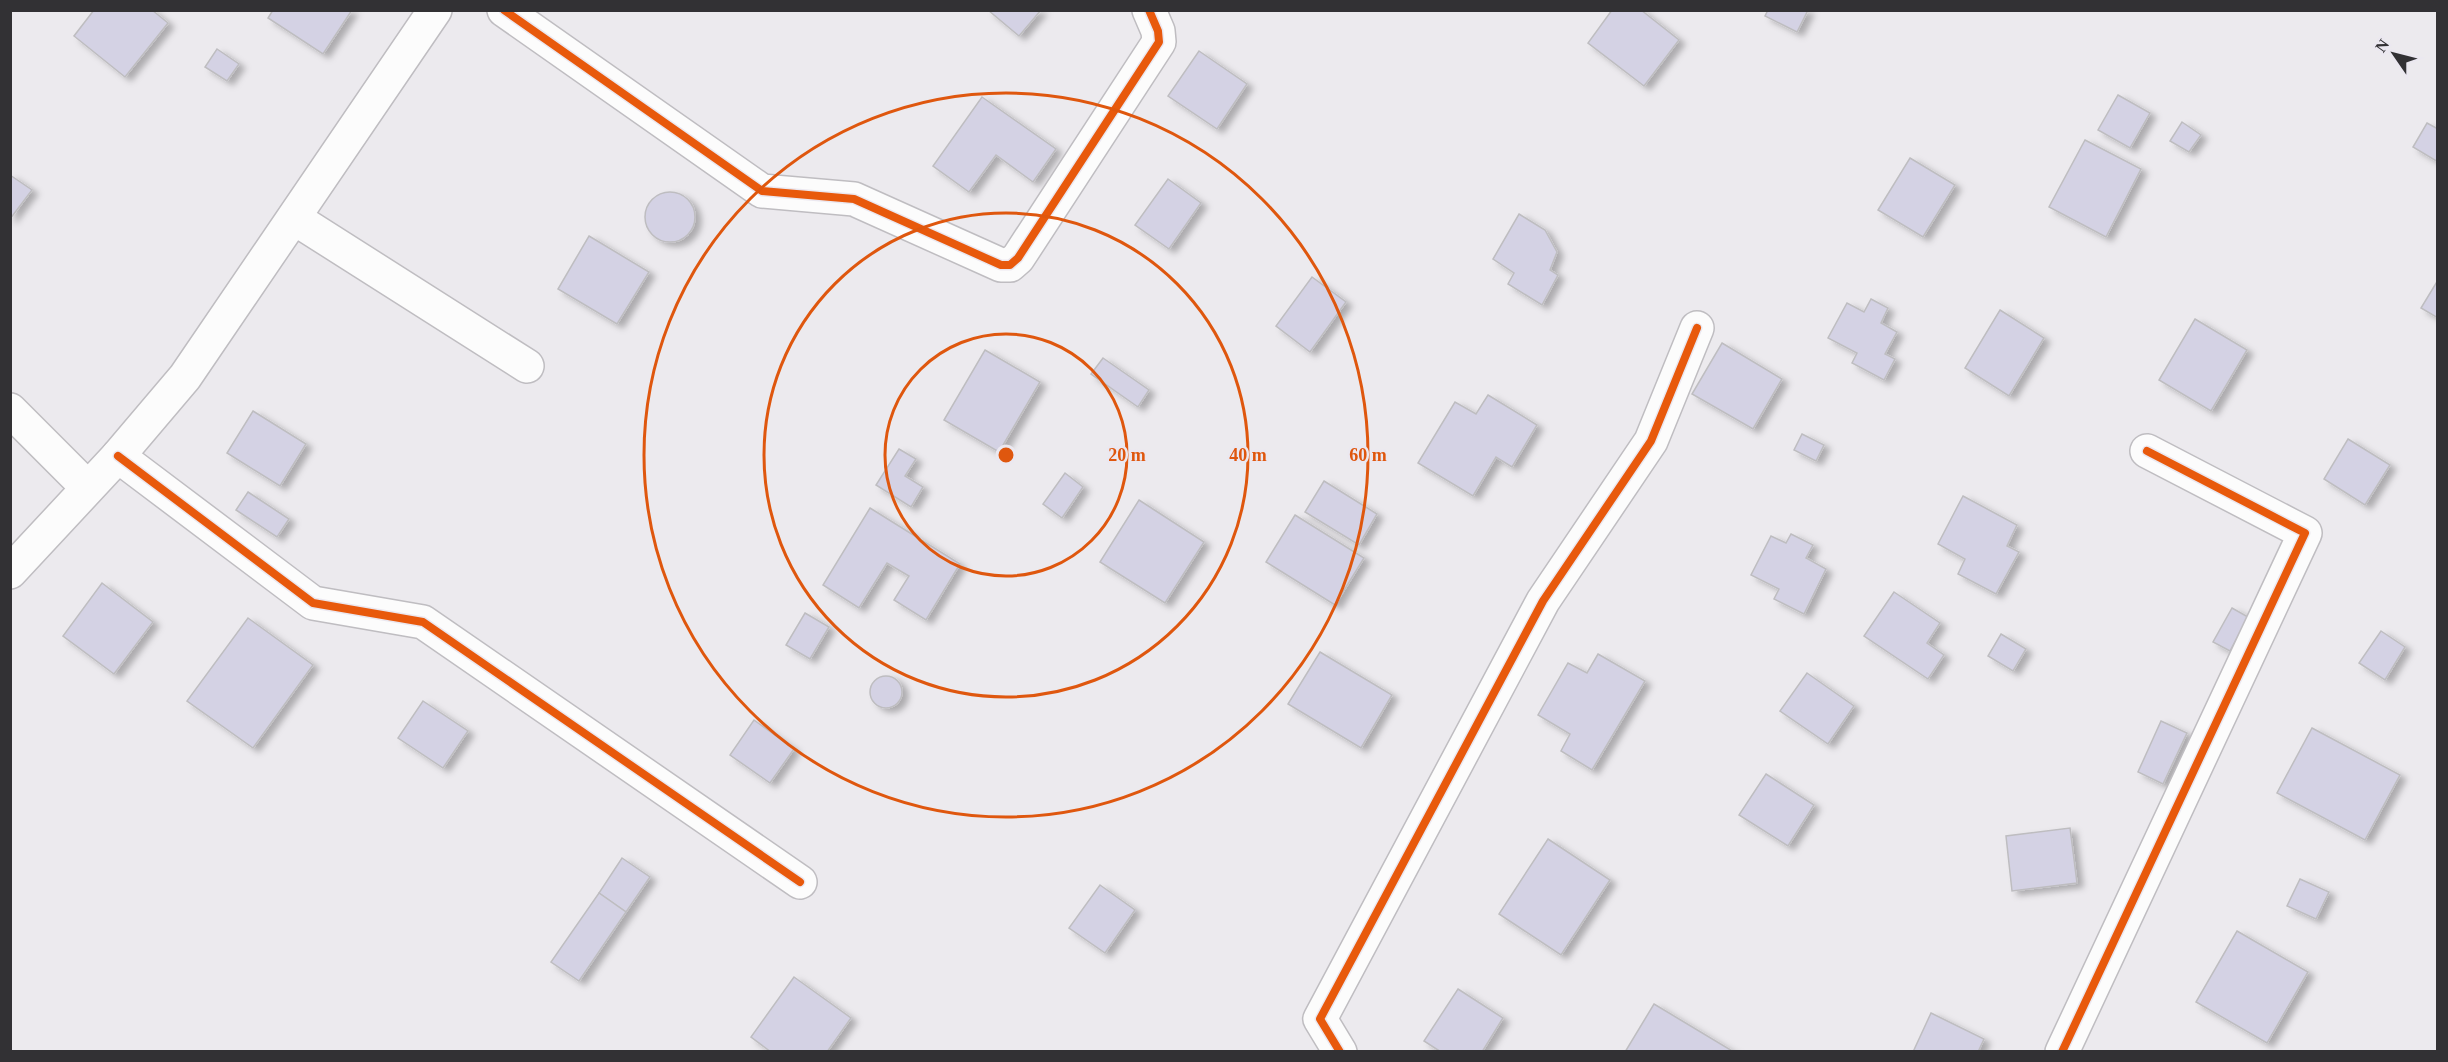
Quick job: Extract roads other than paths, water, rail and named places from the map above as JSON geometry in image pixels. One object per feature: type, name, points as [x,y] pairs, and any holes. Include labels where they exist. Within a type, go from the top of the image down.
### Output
[{"type":"street","points":[[10,572],[118,456],[185,376],[435,10]]},
{"type":"street","points":[[504,10],[762,191],[854,199],[1001,265],[1010,265],[1018,258],[1159,42],[1158,31],[1149,10]]},
{"type":"street","points":[[294,218],[527,366]]},
{"type":"street","points":[[1340,1052],[1320,1019],[1543,601],[1651,441],[1697,328]]},
{"type":"street","points":[[10,410],[87,487]]},
{"type":"street","points":[[2062,1052],[2305,533],[2147,451]]},
{"type":"street","points":[[118,456],[313,603],[423,622],[800,882]]}]
